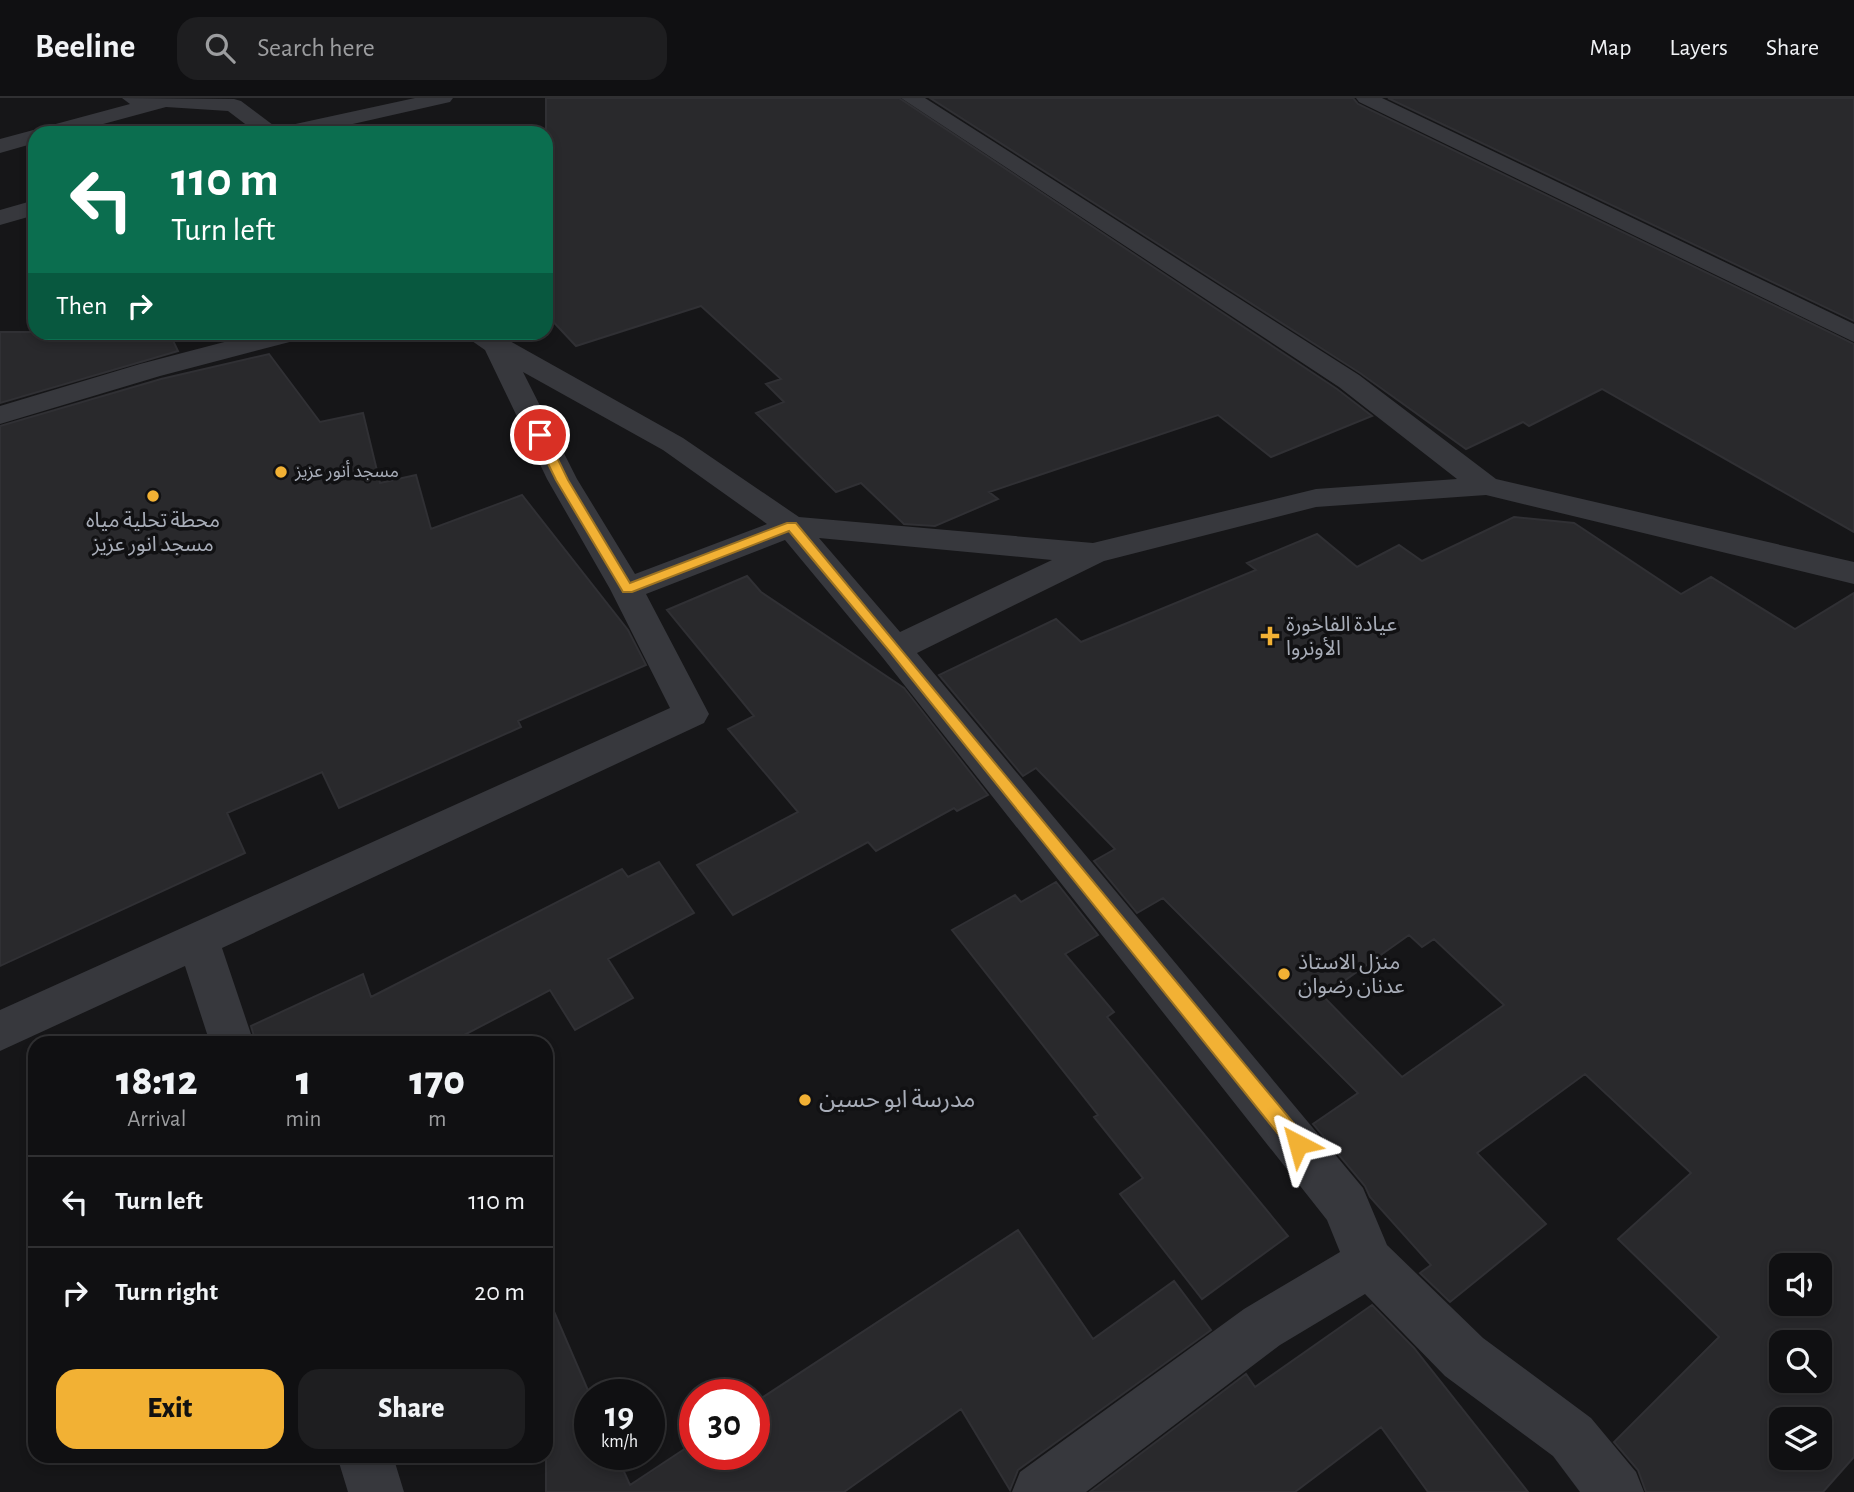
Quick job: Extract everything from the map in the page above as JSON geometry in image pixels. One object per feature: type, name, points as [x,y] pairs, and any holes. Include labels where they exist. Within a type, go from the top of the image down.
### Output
[{"type":"street","points":[[132,98],[159,102],[234,105],[262,126]]},
{"type":"street","points":[[316,126],[443,98]]},
{"type":"street","points":[[911,98],[1349,381],[1486,486]]},
{"type":"street","points":[[1366,98],[1854,334]]},
{"type":"street","points":[[72,126],[159,102]]},
{"type":"street","points":[[0,146],[28,138]]},
{"type":"street","points":[[0,218],[28,209]]},
{"type":"street","points":[[0,415],[150,370],[265,340]]},
{"type":"street","points":[[0,1031],[691,714],[627,589],[562,480],[485,340]]},
{"type":"street","points":[[486,340],[673,444],[791,526],[895,649],[1346,1205],[1368,1263],[1464,1357],[1572,1437],[1616,1492]]},
{"type":"street","points":[[895,649],[1093,553],[1316,498],[1486,486],[1854,573]]},
{"type":"street","points":[[627,589],[791,526],[1093,553]]},
{"type":"street","points":[[199,942],[230,1036]]},
{"type":"street","points":[[1040,1492],[1262,1326],[1368,1263]]},
{"type":"street","points":[[367,1463],[376,1492]]},
{"type":"building","points":[[546,98],[899,98],[1337,389],[1372,416],[1271,457],[1218,415],[989,492],[998,499],[935,526],[904,524],[861,483],[836,492],[756,413],[784,402],[766,384],[781,379],[701,306],[576,346],[553,321],[553,126],[546,126]]},
{"type":"building","points":[[930,98],[1353,98],[1358,104],[1854,344],[1854,532],[1602,389],[1529,426],[1523,422],[1466,449],[1360,373]]},
{"type":"building","points":[[1388,98],[1854,98],[1854,321]]},
{"type":"building","points":[[0,332],[28,332],[28,340],[173,340],[178,351],[0,403]]},
{"type":"building","points":[[269,354],[320,422],[363,413],[380,483],[416,475],[431,529],[522,495],[628,630],[646,665],[518,721],[521,727],[339,808],[322,772],[227,813],[245,853],[0,966],[0,426],[161,379]]},
{"type":"building","points":[[1514,517],[1574,523],[1681,594],[1711,577],[1795,629],[1854,593],[1854,1457],[1823,1492],[1646,1492],[1638,1470],[1614,1442],[1719,1337],[1618,1239],[1691,1173],[1585,1074],[1477,1153],[1546,1224],[1450,1302],[1420,1273],[1431,1265],[1370,1197],[1365,1186],[1313,1124],[1358,1093],[1163,898],[1137,913],[1094,861],[1115,849],[1036,768],[1023,776],[939,675],[1056,619],[1081,642],[1256,570],[1247,563],[1317,534],[1357,567],[1399,545],[1422,561]],"holes":[[[1409,935],[1422,947],[1434,939],[1504,1005],[1402,1077],[1323,996]]]},
{"type":"building","points":[[747,576],[761,592],[904,688],[988,795],[957,811],[954,808],[876,851],[868,842],[733,915],[697,865],[798,812],[728,729],[754,716],[667,610]]},
{"type":"building","points":[[659,862],[694,913],[608,959],[633,998],[575,1030],[550,990],[462,1036],[254,1036],[251,1026],[363,974],[371,997],[622,869],[628,877]]},
{"type":"building","points":[[1056,882],[1098,935],[1065,954],[1114,1012],[1107,1017],[1288,1236],[1202,1299],[1120,1194],[1143,1178],[1094,1117],[1098,1115],[952,930],[1015,895],[1021,902]]},
{"type":"building","points":[[1018,1230],[1093,1339],[1174,1281],[1211,1330],[1018,1470],[1010,1490],[961,1409],[844,1492],[546,1492],[546,1463],[553,1463],[553,1309],[583,1379],[574,1379],[574,1470],[623,1470],[630,1485],[653,1470],[665,1470],[665,1462],[679,1453],[679,1470],[770,1470],[770,1393]]},
{"type":"building","points":[[1372,1305],[1414,1348],[1528,1492],[1428,1492],[1381,1427],[1295,1492],[1090,1492],[1246,1374],[1255,1387]]},
{"type":"place","name":"مسجد أنور عزيز","points":[[281,472]]},
{"type":"place","name":"محطة تحلية مياه مسجد انور عزيز","points":[[153,496]]},
{"type":"place","name":"عيادة الفاخورة الأونروا","points":[[1270,636]]},
{"type":"place","name":"منزل الاستاذ عدنان رضوان","points":[[1284,974]]},
{"type":"place","name":"مدرسة ابو حسين","points":[[805,1100]]},
{"type":"route","points":[[540,435],[562,480],[627,589],[791,526],[895,649],[1298,1144]]}]
